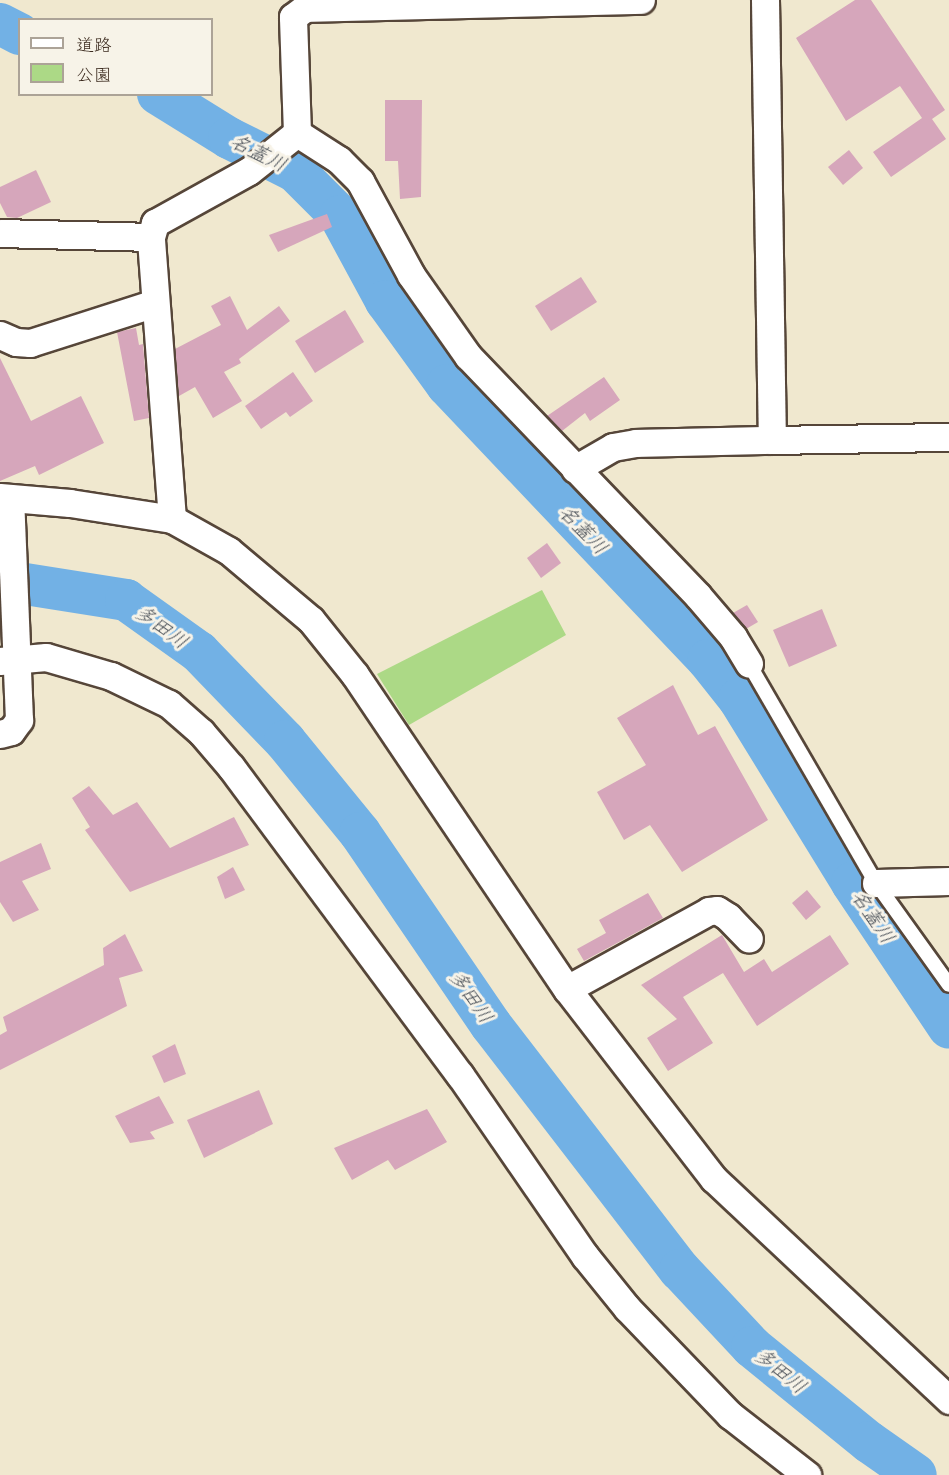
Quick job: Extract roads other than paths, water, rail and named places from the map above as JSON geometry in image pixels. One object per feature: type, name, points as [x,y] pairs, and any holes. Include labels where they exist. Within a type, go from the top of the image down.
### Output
[{"type":"street","points":[[292,138],[293,17],[304,8],[641,0]]},
{"type":"street","points":[[765,0],[772,440]]},
{"type":"street","points":[[172,519],[151,237],[155,223],[249,171],[292,138]]},
{"type":"street","points":[[292,138],[339,160],[360,181],[434,311],[468,356],[698,596],[733,637],[749,664]]},
{"type":"street","points":[[0,232],[151,237]]},
{"type":"street","points":[[0,335],[16,342],[30,343],[155,303]]},
{"type":"street","points":[[575,469],[614,447],[636,443],[949,437]]},
{"type":"street","points":[[0,734],[11,731],[19,720],[11,658],[7,503],[172,519],[229,551],[310,620],[355,675],[567,989],[714,1179],[949,1400]]},
{"type":"street","points":[[11,658],[46,657],[111,676],[169,704],[201,732],[231,767],[460,1075],[585,1256],[627,1308],[730,1415],[807,1475]]},
{"type":"street","points":[[876,883],[949,881]]},
{"type":"street","points":[[567,989],[709,911],[717,910],[728,917],[748,939]]},
{"type":"lane","points":[[749,664],[876,883],[949,985]]},
{"type":"waterway","name":"名蓋川","points":[[0,24],[18,33]]},
{"type":"waterway","name":"名蓋川","points":[[161,96],[229,138],[295,171],[340,216],[386,301],[447,385],[708,660],[739,699],[852,883],[949,1028]]},
{"type":"waterway","name":"多田川","points":[[0,580],[126,600],[199,652],[285,741],[360,833],[491,1025],[680,1270],[752,1347],[869,1442],[916,1475]]}]
